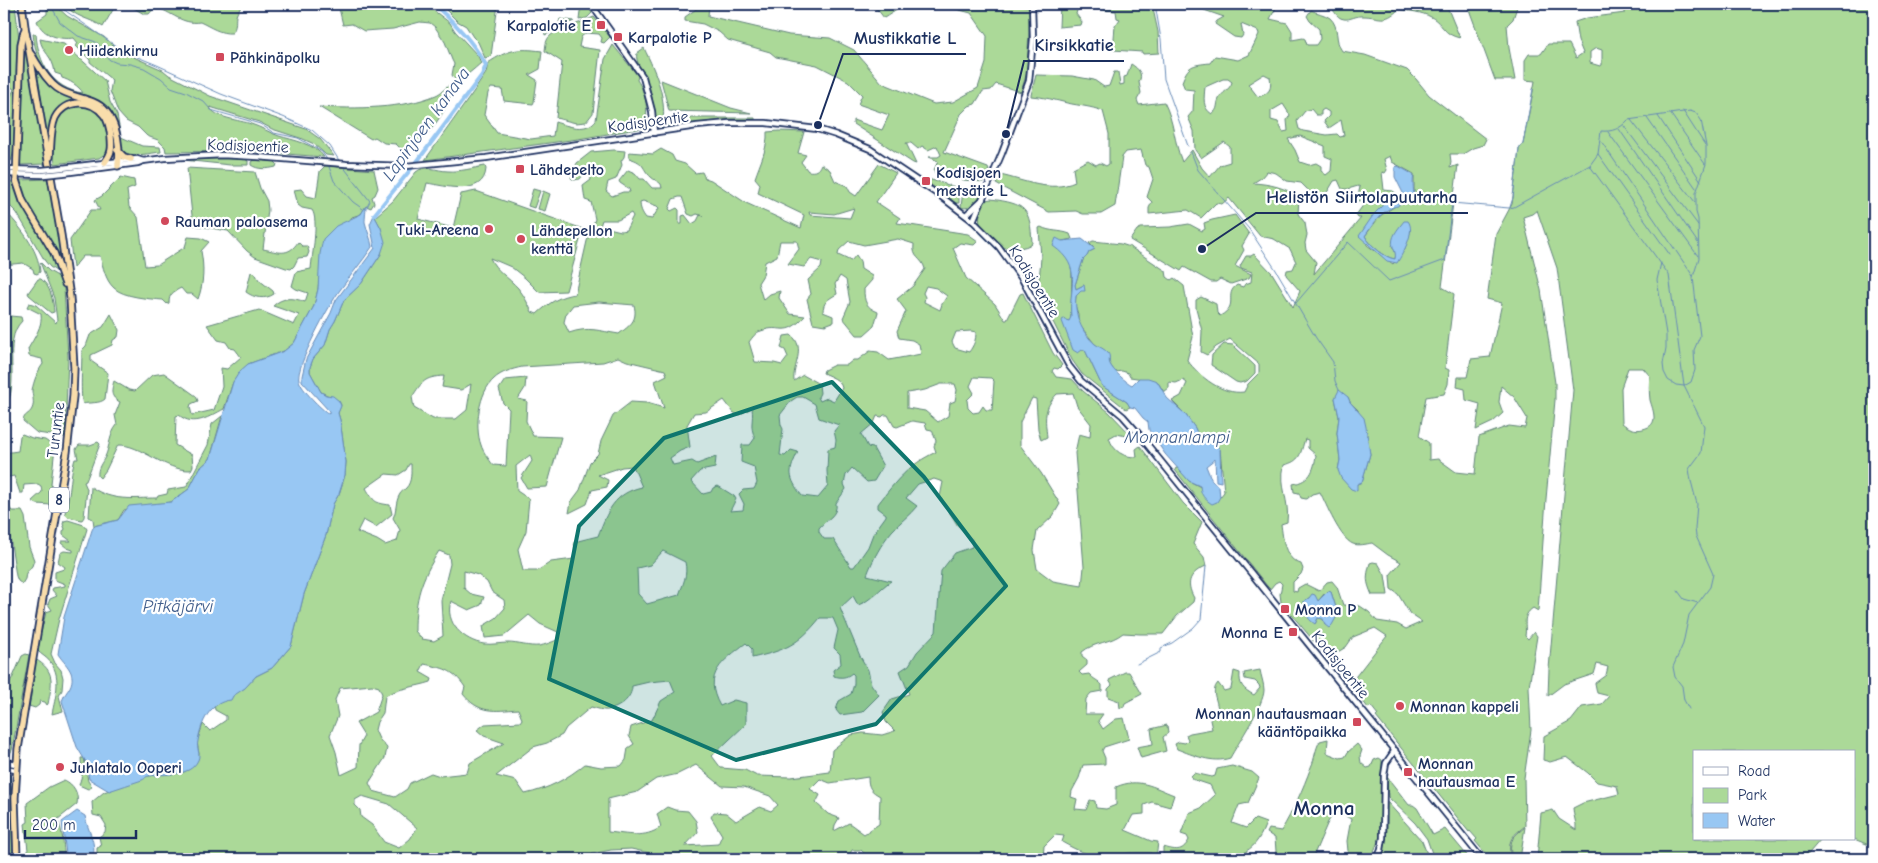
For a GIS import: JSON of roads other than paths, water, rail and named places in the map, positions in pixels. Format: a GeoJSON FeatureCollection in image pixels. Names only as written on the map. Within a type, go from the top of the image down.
{"type":"FeatureCollection","features":[{"type":"Feature","properties":{"kind":"highway","name":"Turuntie"},"geometry":{"type":"LineString","coordinates":[[17,859],[15,834],[16,767],[21,724],[58,509],[70,424],[74,362],[70,298],[22,4]]}},
{"type":"Feature","properties":{"kind":"highway"},"geometry":{"type":"LineString","coordinates":[[25,27],[21,44],[16,172],[23,201],[54,253],[70,298]]}},
{"type":"Feature","properties":{"kind":"highway"},"geometry":{"type":"LineString","coordinates":[[29,51],[47,78],[58,88],[96,103],[107,112],[113,123],[117,163]]}},
{"type":"Feature","properties":{"kind":"highway"},"geometry":{"type":"LineString","coordinates":[[49,164],[55,119],[63,108],[82,102],[92,105],[102,112],[109,126],[115,150],[131,159]]}},
{"type":"Feature","properties":{"kind":"highway"},"geometry":{"type":"LineString","coordinates":[[105,162],[115,150]]}},
{"type":"Feature","properties":{"kind":"street"},"geometry":{"type":"LineString","coordinates":[[591,4],[643,77],[650,102],[654,133]]}},
{"type":"Feature","properties":{"kind":"street"},"geometry":{"type":"LineString","coordinates":[[973,221],[984,198],[1029,81],[1033,39],[1032,4]]}},
{"type":"Feature","properties":{"kind":"street","name":"Kodisjoentie"},"geometry":{"type":"LineString","coordinates":[[4,174],[62,170],[117,163],[131,159],[143,161],[222,155],[346,164],[406,166],[478,159],[697,126],[756,123],[818,130],[836,134],[870,149],[966,214],[999,247],[1022,279],[1070,366],[1082,381],[1123,416],[1138,433],[1482,859]]}},
{"type":"Feature","properties":{"kind":"street","name":"Kodisjoentie"},"geometry":{"type":"LineString","coordinates":[[62,170],[105,162],[138,164],[143,161]]}},
{"type":"Feature","properties":{"kind":"street","name":"Kodisjoentie"},"geometry":{"type":"LineString","coordinates":[[4,169],[16,172]]}},
{"type":"Feature","properties":{"kind":"street"},"geometry":{"type":"LineString","coordinates":[[966,214],[984,198]]}},
{"type":"Feature","properties":{"kind":"street"},"geometry":{"type":"LineString","coordinates":[[1377,859],[1382,850],[1385,766],[1395,750]]}},
{"type":"Feature","properties":{"kind":"street"},"geometry":{"type":"LineString","coordinates":[[4,762],[16,767]]}},
{"type":"Feature","properties":{"kind":"street"},"geometry":{"type":"LineString","coordinates":[[4,768],[16,767]]}},
{"type":"Feature","properties":{"kind":"water"},"geometry":{"type":"Polygon","coordinates":[[[1398,166],[1414,175],[1414,201],[1408,203],[1395,177],[1395,167],[1398,166]]]}},
{"type":"Feature","properties":{"kind":"water"},"geometry":{"type":"Polygon","coordinates":[[[1387,201],[1400,203],[1398,206],[1383,213],[1365,236],[1378,250],[1395,259],[1392,243],[1394,236],[1404,221],[1408,221],[1410,236],[1397,263],[1387,261],[1359,236],[1374,214],[1387,201]]]}},
{"type":"Feature","properties":{"kind":"water","name":"Pitkäjärvi"},"geometry":{"type":"Polygon","coordinates":[[[366,206],[365,222],[372,247],[329,308],[314,335],[299,373],[299,380],[303,388],[329,414],[329,411],[302,381],[302,376],[306,359],[336,300],[375,248],[370,224],[374,215],[381,228],[385,242],[381,254],[361,284],[344,300],[330,329],[325,345],[313,359],[310,367],[310,372],[321,392],[333,396],[339,401],[341,406],[338,413],[346,462],[345,475],[339,494],[333,504],[326,535],[304,594],[291,646],[272,668],[256,676],[245,688],[233,696],[231,700],[212,709],[204,720],[199,734],[199,758],[189,770],[176,774],[147,776],[142,780],[109,791],[89,779],[86,762],[77,747],[62,701],[70,687],[72,677],[69,669],[58,654],[64,617],[92,530],[94,526],[118,520],[129,506],[171,502],[189,489],[200,468],[210,459],[233,382],[240,371],[248,364],[284,351],[294,343],[314,306],[318,289],[323,239],[336,226],[361,214],[366,206]]]}},
{"type":"Feature","properties":{"kind":"water","name":"Monnanlampi"},"geometry":{"type":"Polygon","coordinates":[[[1056,238],[1062,241],[1082,239],[1095,249],[1089,252],[1083,260],[1075,285],[1076,289],[1084,285],[1085,291],[1081,291],[1076,296],[1076,309],[1077,316],[1086,334],[1095,344],[1108,353],[1109,363],[1129,384],[1132,385],[1139,378],[1157,381],[1167,398],[1185,414],[1195,428],[1199,438],[1207,436],[1220,449],[1221,482],[1216,481],[1215,459],[1206,466],[1212,481],[1219,487],[1220,497],[1217,502],[1212,504],[1207,500],[1202,494],[1200,486],[1189,481],[1165,454],[1149,430],[1148,422],[1135,408],[1130,407],[1127,402],[1102,386],[1085,350],[1078,353],[1073,350],[1062,321],[1063,319],[1069,321],[1071,317],[1072,270],[1063,254],[1053,246],[1056,238]]]}},
{"type":"Feature","properties":{"kind":"water"},"geometry":{"type":"Polygon","coordinates":[[[1339,390],[1348,397],[1364,418],[1366,427],[1370,454],[1362,482],[1357,484],[1357,491],[1351,489],[1341,478],[1338,470],[1340,460],[1337,433],[1339,417],[1335,398],[1339,390]]]}},
{"type":"Feature","properties":{"kind":"water"},"geometry":{"type":"Polygon","coordinates":[[[1328,591],[1331,592],[1338,614],[1329,628],[1325,625],[1323,619],[1318,618],[1315,624],[1312,622],[1305,612],[1304,605],[1304,601],[1312,594],[1315,595],[1318,601],[1328,591]]]}},
{"type":"Feature","properties":{"kind":"water"},"geometry":{"type":"Polygon","coordinates":[[[77,811],[85,816],[93,841],[93,857],[73,858],[66,854],[62,822],[77,811]]]}},
{"type":"Feature","properties":{"kind":"waterway"},"geometry":{"type":"LineString","coordinates":[[6,4],[14,5]]}},
{"type":"Feature","properties":{"kind":"waterway"},"geometry":{"type":"LineString","coordinates":[[48,4],[60,22],[78,36],[96,42],[100,46],[102,53],[110,60],[144,68],[161,78],[171,87],[203,101],[211,110],[260,124],[274,133],[298,138],[322,152],[334,181],[353,202],[363,209]]}},
{"type":"Feature","properties":{"kind":"waterway","name":"Lapinjoen kanava"},"geometry":{"type":"LineString","coordinates":[[374,215],[482,75],[486,65],[463,32],[433,4]]}},
{"type":"Feature","properties":{"kind":"waterway"},"geometry":{"type":"LineString","coordinates":[[1155,4],[1161,39],[1164,79],[1188,146]]}},
{"type":"Feature","properties":{"kind":"waterway"},"geometry":{"type":"LineString","coordinates":[[52,8],[60,7],[123,51],[221,94],[312,130],[330,146],[340,162]]}},
{"type":"Feature","properties":{"kind":"waterway"},"geometry":{"type":"LineString","coordinates":[[1510,207],[1513,198],[1519,149],[1523,144],[1533,89]]}},
{"type":"Feature","properties":{"kind":"waterway"},"geometry":{"type":"LineString","coordinates":[[1683,111],[1705,145]]}},
{"type":"Feature","properties":{"kind":"waterway"},"geometry":{"type":"LineString","coordinates":[[1296,303],[1348,242],[1389,281],[1445,260],[1452,203],[1514,207],[1590,165],[1598,154],[1601,131],[1616,129],[1628,120],[1690,111],[1696,113],[1701,120],[1706,146],[1706,164],[1696,193],[1699,258],[1693,277],[1700,336],[1694,350],[1695,370],[1691,382],[1684,386],[1676,385],[1668,380],[1664,372],[1666,334],[1657,280],[1661,263]]}},
{"type":"Feature","properties":{"kind":"waterway"},"geometry":{"type":"LineString","coordinates":[[1670,113],[1705,164]]}},
{"type":"Feature","properties":{"kind":"waterway"},"geometry":{"type":"LineString","coordinates":[[1658,116],[1701,181]]}},
{"type":"Feature","properties":{"kind":"waterway"},"geometry":{"type":"LineString","coordinates":[[1647,118],[1696,188]]}},
{"type":"Feature","properties":{"kind":"waterway"},"geometry":{"type":"LineString","coordinates":[[1631,120],[1695,202]]}},
{"type":"Feature","properties":{"kind":"waterway"},"geometry":{"type":"LineString","coordinates":[[1624,126],[1698,225]]}},
{"type":"Feature","properties":{"kind":"waterway"},"geometry":{"type":"LineString","coordinates":[[1619,129],[1698,243]]}},
{"type":"Feature","properties":{"kind":"waterway"},"geometry":{"type":"LineString","coordinates":[[1608,132],[1698,256]]}},
{"type":"Feature","properties":{"kind":"waterway"},"geometry":{"type":"LineString","coordinates":[[1601,141],[1693,276]]}},
{"type":"Feature","properties":{"kind":"waterway"},"geometry":{"type":"LineString","coordinates":[[1191,152],[1198,170],[1249,229],[1276,270],[1316,338],[1333,362],[1335,381],[1339,390]]}},
{"type":"Feature","properties":{"kind":"waterway"},"geometry":{"type":"LineString","coordinates":[[1598,154],[1670,255]]}},
{"type":"Feature","properties":{"kind":"waterway"},"geometry":{"type":"LineString","coordinates":[[342,165],[370,201],[367,207]]}},
{"type":"Feature","properties":{"kind":"waterway"},"geometry":{"type":"LineString","coordinates":[[1590,166],[1669,275],[1684,386],[1704,426],[1701,453],[1689,469],[1697,504],[1696,536],[1713,574],[1710,587],[1689,615],[1683,644],[1673,667],[1675,677],[1682,686],[1684,700],[1689,709]]}},
{"type":"Feature","properties":{"kind":"waterway"},"geometry":{"type":"LineString","coordinates":[[1137,664],[1161,652],[1161,648],[1172,643],[1193,628],[1201,619],[1206,566]]}},
{"type":"Feature","properties":{"kind":"waterway"},"geometry":{"type":"LineString","coordinates":[[1678,591],[1684,599],[1698,603]]}},
{"type":"Feature","properties":{"kind":"waterway"},"geometry":{"type":"LineString","coordinates":[[1275,859],[1276,857],[1305,858]]}},
{"type":"Feature","properties":{"kind":"place","name":"Karpalotie E"},"geometry":{"type":"Point","coordinates":[601,25]}},
{"type":"Feature","properties":{"kind":"place","name":"Karpalotie P"},"geometry":{"type":"Point","coordinates":[618,37]}},
{"type":"Feature","properties":{"kind":"place","name":"Hiidenkirnu"},"geometry":{"type":"Point","coordinates":[69,50]}},
{"type":"Feature","properties":{"kind":"place","name":"Pähkinäpolku"},"geometry":{"type":"Point","coordinates":[220,57]}},
{"type":"Feature","properties":{"kind":"place","name":"Mustikkatie L"},"geometry":{"type":"Point","coordinates":[818,125]}},
{"type":"Feature","properties":{"kind":"place","name":"Kirsikkatie"},"geometry":{"type":"Point","coordinates":[1006,134]}},
{"type":"Feature","properties":{"kind":"place","name":"Lähdepelto"},"geometry":{"type":"Point","coordinates":[520,169]}},
{"type":"Feature","properties":{"kind":"place","name":"Kodisjoen metsätie L"},"geometry":{"type":"Point","coordinates":[926,181]}},
{"type":"Feature","properties":{"kind":"place","name":"Rauman paloasema"},"geometry":{"type":"Point","coordinates":[165,221]}},
{"type":"Feature","properties":{"kind":"place","name":"Tuki-Areena"},"geometry":{"type":"Point","coordinates":[489,229]}},
{"type":"Feature","properties":{"kind":"place","name":"Lähdepellon kenttä"},"geometry":{"type":"Point","coordinates":[521,239]}},
{"type":"Feature","properties":{"kind":"place","name":"Helistön Siirtolapuutarha"},"geometry":{"type":"Point","coordinates":[1202,249]}},
{"type":"Feature","properties":{"kind":"place","name":"Monna P"},"geometry":{"type":"Point","coordinates":[1285,609]}},
{"type":"Feature","properties":{"kind":"place","name":"Monna E"},"geometry":{"type":"Point","coordinates":[1293,632]}},
{"type":"Feature","properties":{"kind":"place","name":"Monnan kappeli"},"geometry":{"type":"Point","coordinates":[1400,706]}},
{"type":"Feature","properties":{"kind":"place","name":"Monnan hautausmaan kääntöpaikka"},"geometry":{"type":"Point","coordinates":[1357,722]}},
{"type":"Feature","properties":{"kind":"place","name":"Juhlatalo Ooperi"},"geometry":{"type":"Point","coordinates":[60,767]}},
{"type":"Feature","properties":{"kind":"place","name":"Monnan hautausmaa E"},"geometry":{"type":"Point","coordinates":[1408,772]}},
{"type":"Feature","properties":{"kind":"district","name":"Monna"},"geometry":{"type":"Point","coordinates":[1324,808]}}]}
